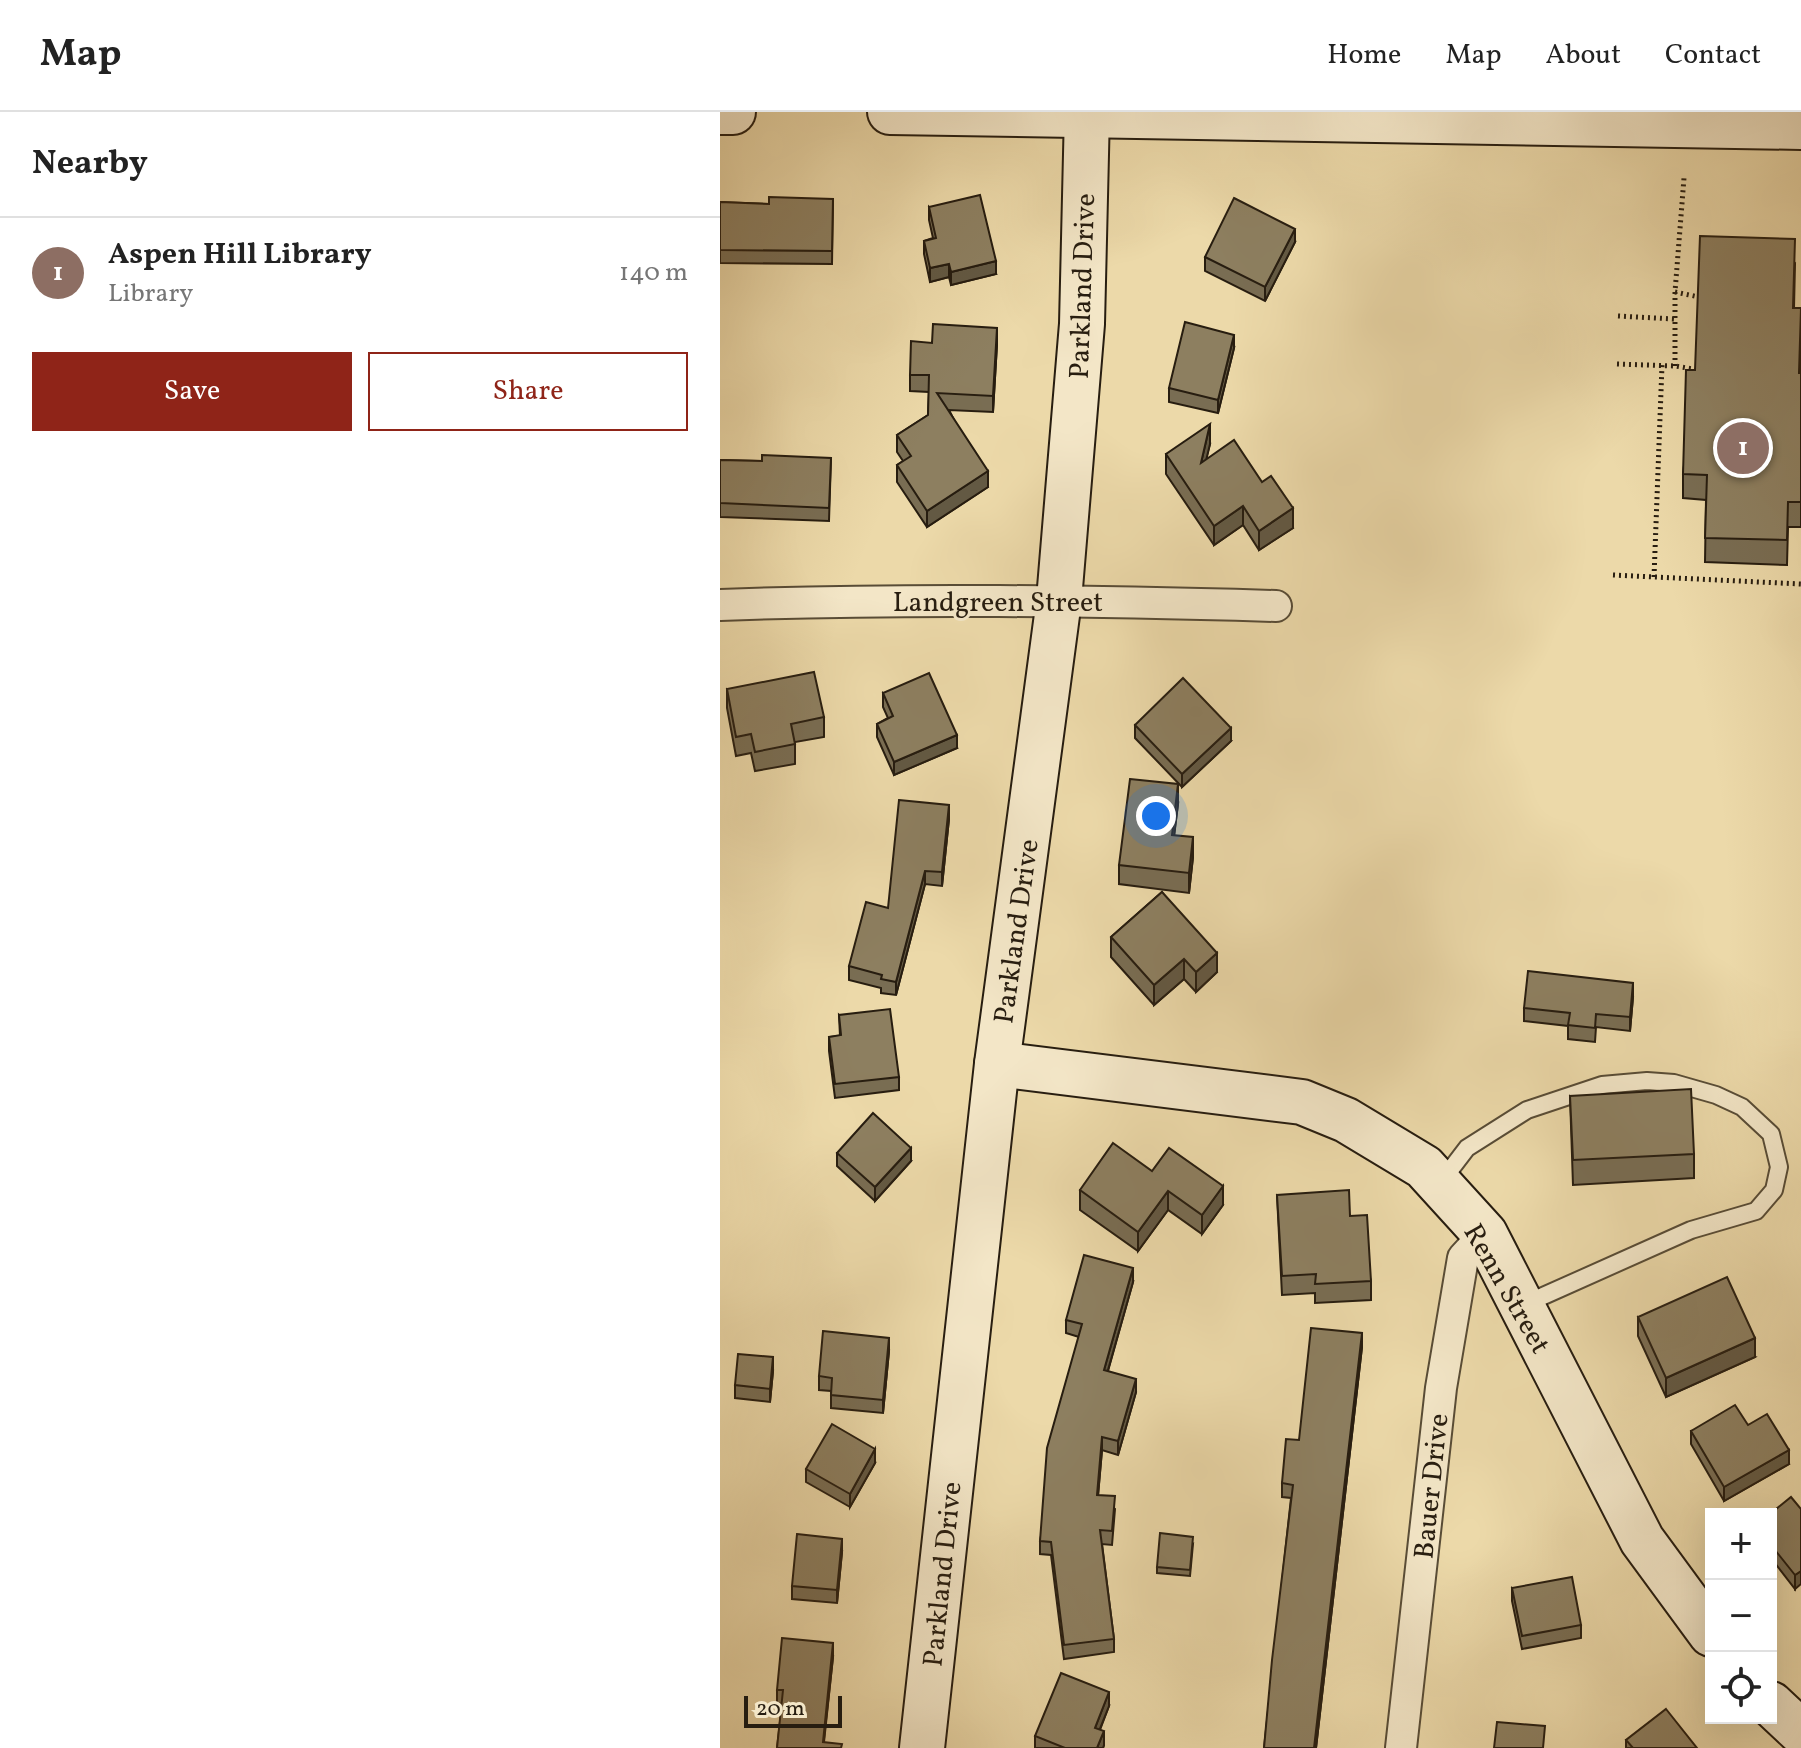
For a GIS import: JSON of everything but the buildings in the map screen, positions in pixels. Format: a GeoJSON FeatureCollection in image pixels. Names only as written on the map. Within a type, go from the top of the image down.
{"type":"FeatureCollection","features":[{"type":"Feature","properties":{"kind":"street"},"geometry":{"type":"LineString","coordinates":[[720,112],[733,112]]}},
{"type":"Feature","properties":{"kind":"street"},"geometry":{"type":"LineString","coordinates":[[890,112],[1801,127]]}},
{"type":"Feature","properties":{"kind":"street","name":"Parkland Drive"},"geometry":{"type":"LineString","coordinates":[[922,1748],[997,1064],[1059,600],[1082,324],[1087,113]]}},
{"type":"Feature","properties":{"kind":"street","name":"Landgreen Street"},"geometry":{"type":"LineString","coordinates":[[720,605],[811,601],[1059,600],[1276,606]]}},
{"type":"Feature","properties":{"kind":"street","name":"Renn Street"},"geometry":{"type":"LineString","coordinates":[[997,1064],[1302,1102],[1346,1120],[1424,1167],[1485,1234],[1642,1540],[1705,1626]]}},
{"type":"Feature","properties":{"kind":"street","name":"Bauer Drive"},"geometry":{"type":"LineString","coordinates":[[1401,1748],[1441,1388],[1463,1258],[1485,1234]]}},
{"type":"Feature","properties":{"kind":"street"},"geometry":{"type":"LineString","coordinates":[[1777,1710],[1801,1732]]}},
{"type":"Feature","properties":{"kind":"lane"},"geometry":{"type":"LineString","coordinates":[[1439,1184],[1467,1148],[1527,1110],[1602,1085],[1647,1081],[1716,1095],[1742,1107],[1771,1134],[1779,1167],[1774,1190],[1756,1211],[1691,1230],[1521,1306]]}},
{"type":"Feature","properties":{"kind":"path"},"geometry":{"type":"LineString","coordinates":[[1675,366],[1675,292],[1684,178]]}},
{"type":"Feature","properties":{"kind":"path"},"geometry":{"type":"LineString","coordinates":[[1675,292],[1699,297]]}},
{"type":"Feature","properties":{"kind":"path"},"geometry":{"type":"LineString","coordinates":[[1618,316],[1674,319]]}},
{"type":"Feature","properties":{"kind":"path"},"geometry":{"type":"LineString","coordinates":[[1617,364],[1675,366],[1707,372]]}},
{"type":"Feature","properties":{"kind":"path"},"geometry":{"type":"LineString","coordinates":[[1654,577],[1662,365]]}},
{"type":"Feature","properties":{"kind":"path"},"geometry":{"type":"LineString","coordinates":[[1613,575],[1801,584]]}},
{"type":"Feature","properties":{"kind":"place","name":"Aspen Hill Library"},"geometry":{"type":"Point","coordinates":[1743,448]}}]}
